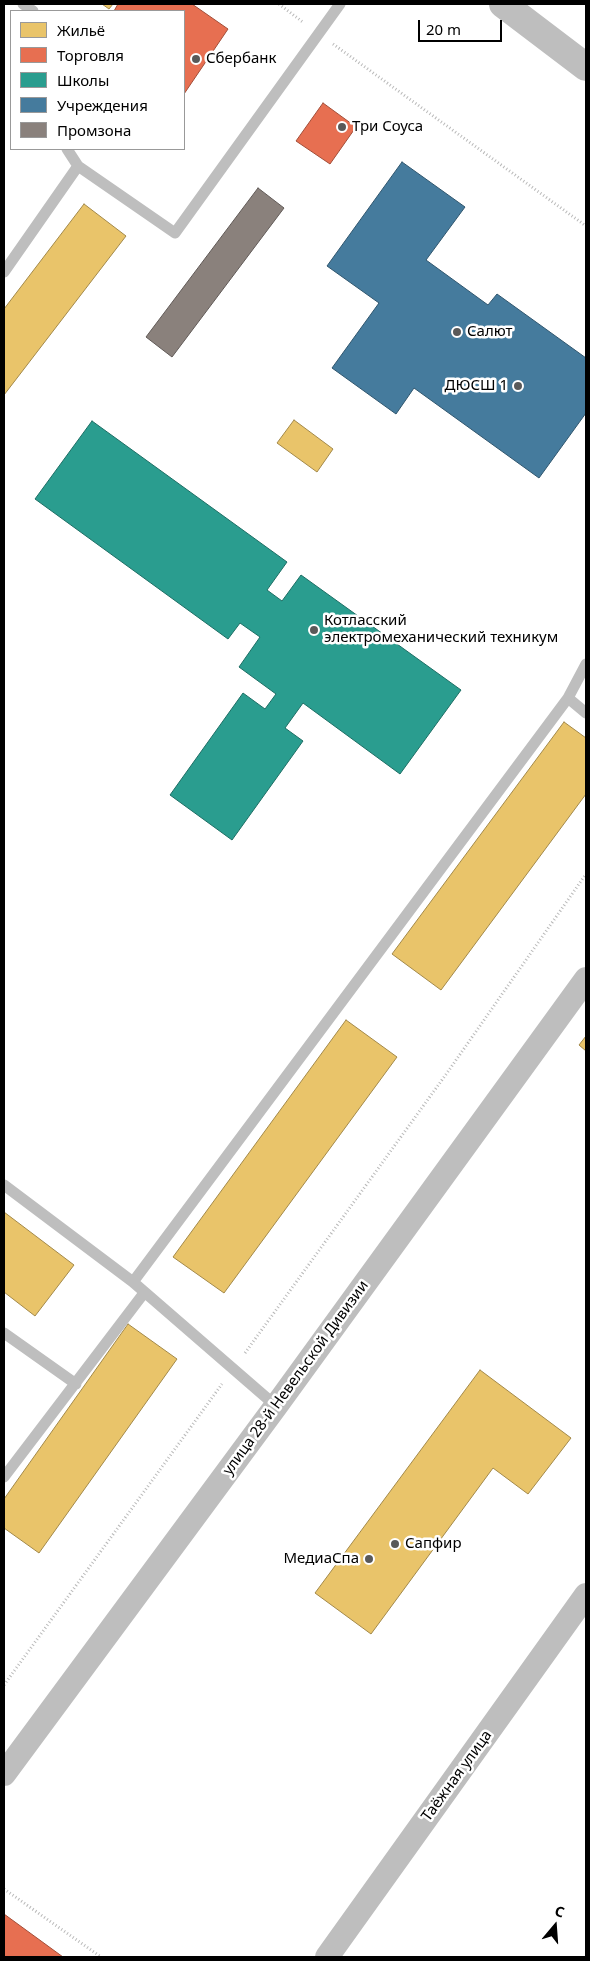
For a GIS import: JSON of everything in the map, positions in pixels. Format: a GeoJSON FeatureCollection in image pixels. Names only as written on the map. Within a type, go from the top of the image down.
{"type":"FeatureCollection","features":[{"type":"Feature","properties":{"kind":"street"},"geometry":{"type":"LineString","coordinates":[[503,4],[584,59]]}},
{"type":"Feature","properties":{"kind":"street","name":"улица 28-й Невельской Дивизии"},"geometry":{"type":"LineString","coordinates":[[4,1774],[276,1406],[586,979]]}},
{"type":"Feature","properties":{"kind":"street","name":"Таёжная улица"},"geometry":{"type":"LineString","coordinates":[[327,1957],[586,1595]]}},
{"type":"Feature","properties":{"kind":"lane"},"geometry":{"type":"LineString","coordinates":[[68,150],[78,166],[175,233],[340,4]]}},
{"type":"Feature","properties":{"kind":"lane"},"geometry":{"type":"LineString","coordinates":[[4,272],[78,166]]}},
{"type":"Feature","properties":{"kind":"lane"},"geometry":{"type":"LineString","coordinates":[[133,1282],[568,698],[586,664]]}},
{"type":"Feature","properties":{"kind":"lane"},"geometry":{"type":"LineString","coordinates":[[568,698],[586,713]]}},
{"type":"Feature","properties":{"kind":"lane"},"geometry":{"type":"LineString","coordinates":[[4,1185],[133,1282],[276,1406]]}},
{"type":"Feature","properties":{"kind":"lane"},"geometry":{"type":"LineString","coordinates":[[4,1477],[144,1293]]}},
{"type":"Feature","properties":{"kind":"lane"},"geometry":{"type":"LineString","coordinates":[[4,1332],[76,1384]]}},
{"type":"Feature","properties":{"kind":"path"},"geometry":{"type":"LineString","coordinates":[[279,4],[586,226]]}},
{"type":"Feature","properties":{"kind":"path"},"geometry":{"type":"LineString","coordinates":[[4,1685],[447,1073],[586,874]]}},
{"type":"Feature","properties":{"kind":"path"},"geometry":{"type":"LineString","coordinates":[[4,1889],[101,1957]]}},
{"type":"Feature","properties":{"kind":"building: Жильё"},"geometry":{"type":"Polygon","coordinates":[[[102,4],[113,4],[109,9],[102,4]]]}},
{"type":"Feature","properties":{"kind":"building: Жильё"},"geometry":{"type":"Polygon","coordinates":[[[84,204],[126,236],[4,395],[4,309],[84,204]]]}},
{"type":"Feature","properties":{"kind":"building: Жильё"},"geometry":{"type":"Polygon","coordinates":[[[294,420],[333,449],[317,472],[277,443],[294,420]]]}},
{"type":"Feature","properties":{"kind":"building: Жильё"},"geometry":{"type":"Polygon","coordinates":[[[564,722],[586,738],[586,794],[441,990],[392,954],[564,722]]]}},
{"type":"Feature","properties":{"kind":"building: Жильё"},"geometry":{"type":"Polygon","coordinates":[[[346,1020],[397,1057],[224,1293],[173,1257],[346,1020]]]}},
{"type":"Feature","properties":{"kind":"building: Жильё"},"geometry":{"type":"Polygon","coordinates":[[[586,1036],[586,1051],[579,1045],[586,1036]]]}},
{"type":"Feature","properties":{"kind":"building: Жильё"},"geometry":{"type":"Polygon","coordinates":[[[4,1212],[74,1265],[35,1316],[4,1292],[4,1212]]]}},
{"type":"Feature","properties":{"kind":"building: Жильё"},"geometry":{"type":"Polygon","coordinates":[[[128,1324],[177,1359],[39,1553],[4,1528],[4,1499],[128,1324]]]}},
{"type":"Feature","properties":{"kind":"building: Жильё","name":"Сапфир"},"geometry":{"type":"Polygon","coordinates":[[[480,1370],[571,1438],[528,1494],[493,1468],[371,1634],[315,1593],[480,1370]]]}},
{"type":"Feature","properties":{"kind":"building: Торговля"},"geometry":{"type":"Polygon","coordinates":[[[118,4],[192,4],[228,29],[185,93],[185,10],[115,10],[118,4]]]}},
{"type":"Feature","properties":{"kind":"building: Торговля"},"geometry":{"type":"Polygon","coordinates":[[[323,103],[356,127],[330,164],[296,141],[323,103]]]}},
{"type":"Feature","properties":{"kind":"building: Торговля"},"geometry":{"type":"Polygon","coordinates":[[[4,1914],[63,1957],[4,1957],[4,1914]]]}},
{"type":"Feature","properties":{"kind":"building: Школы","name":"Котласский электромеханический техникум"},"geometry":{"type":"Polygon","coordinates":[[[92,421],[287,562],[267,590],[282,601],[301,575],[461,690],[400,774],[303,703],[285,728],[303,741],[232,840],[170,795],[243,693],[265,709],[276,694],[239,667],[260,637],[240,623],[228,639],[35,499],[92,421]]]}},
{"type":"Feature","properties":{"kind":"building: Учреждения"},"geometry":{"type":"Polygon","coordinates":[[[402,162],[465,207],[426,260],[488,305],[497,294],[586,358],[586,413],[539,478],[414,388],[396,414],[332,368],[379,303],[327,266],[402,162]]]}},
{"type":"Feature","properties":{"kind":"building: Промзона"},"geometry":{"type":"Polygon","coordinates":[[[258,188],[284,208],[172,357],[146,337],[258,188]]]}},
{"type":"Feature","properties":{"kind":"place","name":"Сбербанк"},"geometry":{"type":"Point","coordinates":[196,59]}},
{"type":"Feature","properties":{"kind":"place","name":"Три Соуса"},"geometry":{"type":"Point","coordinates":[342,127]}},
{"type":"Feature","properties":{"kind":"place","name":"Салют"},"geometry":{"type":"Point","coordinates":[457,332]}},
{"type":"Feature","properties":{"kind":"place","name":"ДЮСШ 1"},"geometry":{"type":"Point","coordinates":[518,386]}},
{"type":"Feature","properties":{"kind":"place","name":"Котласский электромеханический техникум"},"geometry":{"type":"Point","coordinates":[314,630]}},
{"type":"Feature","properties":{"kind":"place","name":"Сапфир"},"geometry":{"type":"Point","coordinates":[395,1544]}},
{"type":"Feature","properties":{"kind":"place","name":"МедиаСпа"},"geometry":{"type":"Point","coordinates":[369,1559]}}]}
